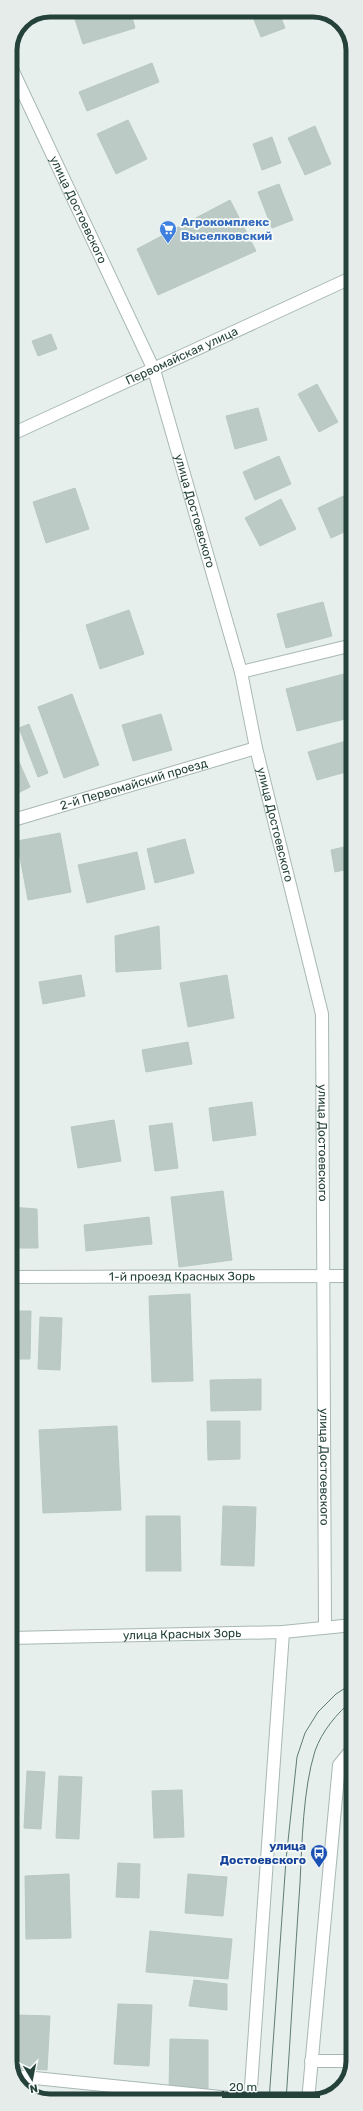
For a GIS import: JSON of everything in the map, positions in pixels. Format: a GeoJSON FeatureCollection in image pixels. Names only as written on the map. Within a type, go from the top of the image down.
{"type":"FeatureCollection","features":[{"type":"Feature","properties":{"kind":"street","name":"улица Достоевского"},"geometry":{"type":"LineString","coordinates":[[17,80],[154,370],[241,672],[256,748],[322,1014],[325,1627]]}},
{"type":"Feature","properties":{"kind":"street","name":"Первомайская улица"},"geometry":{"type":"LineString","coordinates":[[17,432],[346,280]]}},
{"type":"Feature","properties":{"kind":"street"},"geometry":{"type":"LineString","coordinates":[[241,672],[346,648]]}},
{"type":"Feature","properties":{"kind":"street","name":"2-й Первомайский проезд"},"geometry":{"type":"LineString","coordinates":[[17,818],[256,748]]}},
{"type":"Feature","properties":{"kind":"street","name":"1-й проезд Красных Зорь"},"geometry":{"type":"LineString","coordinates":[[17,1277],[346,1276]]}},
{"type":"Feature","properties":{"kind":"street","name":"улица Красных Зорь"},"geometry":{"type":"LineString","coordinates":[[17,1638],[283,1632],[346,1626]]}},
{"type":"Feature","properties":{"kind":"street"},"geometry":{"type":"LineString","coordinates":[[250,2094],[283,1632]]}},
{"type":"Feature","properties":{"kind":"street"},"geometry":{"type":"LineString","coordinates":[[309,2094],[340,1765],[346,1757]]}},
{"type":"Feature","properties":{"kind":"street"},"geometry":{"type":"LineString","coordinates":[[311,2061],[346,2062]]}},
{"type":"Feature","properties":{"kind":"street"},"geometry":{"type":"LineString","coordinates":[[21,2077],[184,2094]]}},
{"type":"Feature","properties":{"kind":"building"},"geometry":{"type":"Polygon","coordinates":[[[74,17],[132,17],[135,28],[83,44],[74,17]]]}},
{"type":"Feature","properties":{"kind":"building"},"geometry":{"type":"Polygon","coordinates":[[[253,17],[281,17],[285,28],[261,37],[253,17]]]}},
{"type":"Feature","properties":{"kind":"building"},"geometry":{"type":"Polygon","coordinates":[[[152,63],[159,82],[87,111],[79,92],[152,63]]]}},
{"type":"Feature","properties":{"kind":"building"},"geometry":{"type":"Polygon","coordinates":[[[128,120],[147,159],[116,174],[97,134],[128,120]]]}},
{"type":"Feature","properties":{"kind":"building"},"geometry":{"type":"Polygon","coordinates":[[[315,126],[331,164],[305,175],[288,138],[315,126]]]}},
{"type":"Feature","properties":{"kind":"building"},"geometry":{"type":"Polygon","coordinates":[[[272,137],[281,163],[262,170],[253,144],[272,137]]]}},
{"type":"Feature","properties":{"kind":"building"},"geometry":{"type":"Polygon","coordinates":[[[279,184],[293,220],[272,228],[258,192],[279,184]]]}},
{"type":"Feature","properties":{"kind":"building"},"geometry":{"type":"Polygon","coordinates":[[[230,200],[256,251],[158,295],[137,249],[230,200]]]}},
{"type":"Feature","properties":{"kind":"building"},"geometry":{"type":"Polygon","coordinates":[[[51,334],[57,349],[38,356],[32,341],[51,334]]]}},
{"type":"Feature","properties":{"kind":"building"},"geometry":{"type":"Polygon","coordinates":[[[317,384],[338,422],[319,432],[298,394],[317,384]]]}},
{"type":"Feature","properties":{"kind":"building"},"geometry":{"type":"Polygon","coordinates":[[[258,408],[267,440],[235,449],[226,416],[258,408]]]}},
{"type":"Feature","properties":{"kind":"building"},"geometry":{"type":"Polygon","coordinates":[[[279,456],[291,484],[255,500],[243,472],[279,456]]]}},
{"type":"Feature","properties":{"kind":"building"},"geometry":{"type":"Polygon","coordinates":[[[75,488],[89,529],[46,543],[33,502],[75,488]]]}},
{"type":"Feature","properties":{"kind":"building"},"geometry":{"type":"Polygon","coordinates":[[[346,495],[346,531],[331,538],[318,508],[346,495]]]}},
{"type":"Feature","properties":{"kind":"building"},"geometry":{"type":"Polygon","coordinates":[[[281,499],[296,529],[260,546],[245,518],[281,499]]]}},
{"type":"Feature","properties":{"kind":"building"},"geometry":{"type":"Polygon","coordinates":[[[323,602],[332,636],[286,648],[277,614],[323,602]]]}},
{"type":"Feature","properties":{"kind":"building"},"geometry":{"type":"Polygon","coordinates":[[[129,610],[144,654],[100,669],[86,625],[129,610]]]}},
{"type":"Feature","properties":{"kind":"building"},"geometry":{"type":"Polygon","coordinates":[[[344,674],[346,682],[346,719],[297,731],[286,689],[344,674]]]}},
{"type":"Feature","properties":{"kind":"building"},"geometry":{"type":"Polygon","coordinates":[[[72,694],[99,765],[64,778],[38,707],[72,694]]]}},
{"type":"Feature","properties":{"kind":"building"},"geometry":{"type":"Polygon","coordinates":[[[161,714],[172,750],[133,761],[122,725],[161,714]]]}},
{"type":"Feature","properties":{"kind":"building"},"geometry":{"type":"Polygon","coordinates":[[[29,724],[48,773],[38,777],[19,728],[29,724]]]}},
{"type":"Feature","properties":{"kind":"building"},"geometry":{"type":"Polygon","coordinates":[[[346,741],[346,772],[317,780],[308,752],[346,741]]]}},
{"type":"Feature","properties":{"kind":"building"},"geometry":{"type":"Polygon","coordinates":[[[17,757],[30,787],[17,794],[17,757]]]}},
{"type":"Feature","properties":{"kind":"building"},"geometry":{"type":"Polygon","coordinates":[[[60,833],[71,892],[28,900],[17,841],[60,833]]]}},
{"type":"Feature","properties":{"kind":"building"},"geometry":{"type":"Polygon","coordinates":[[[185,839],[194,873],[155,883],[147,849],[185,839]]]}},
{"type":"Feature","properties":{"kind":"building"},"geometry":{"type":"Polygon","coordinates":[[[346,847],[346,870],[335,872],[331,850],[346,847]]]}},
{"type":"Feature","properties":{"kind":"building"},"geometry":{"type":"Polygon","coordinates":[[[137,852],[145,889],[87,903],[78,865],[137,852]]]}},
{"type":"Feature","properties":{"kind":"building"},"geometry":{"type":"Polygon","coordinates":[[[159,926],[161,969],[116,972],[115,936],[159,926]]]}},
{"type":"Feature","properties":{"kind":"building"},"geometry":{"type":"Polygon","coordinates":[[[81,975],[85,996],[43,1004],[39,982],[81,975]]]}},
{"type":"Feature","properties":{"kind":"building"},"geometry":{"type":"Polygon","coordinates":[[[227,975],[234,1018],[188,1027],[180,983],[227,975]]]}},
{"type":"Feature","properties":{"kind":"building"},"geometry":{"type":"Polygon","coordinates":[[[188,1042],[192,1064],[146,1072],[142,1050],[188,1042]]]}},
{"type":"Feature","properties":{"kind":"building"},"geometry":{"type":"Polygon","coordinates":[[[252,1102],[256,1135],[213,1141],[209,1108],[252,1102]]]}},
{"type":"Feature","properties":{"kind":"building"},"geometry":{"type":"Polygon","coordinates":[[[114,1120],[121,1161],[78,1168],[71,1127],[114,1120]]]}},
{"type":"Feature","properties":{"kind":"building"},"geometry":{"type":"Polygon","coordinates":[[[172,1123],[178,1168],[155,1171],[149,1126],[172,1123]]]}},
{"type":"Feature","properties":{"kind":"building"},"geometry":{"type":"Polygon","coordinates":[[[223,1191],[232,1260],[179,1267],[171,1197],[223,1191]]]}},
{"type":"Feature","properties":{"kind":"building"},"geometry":{"type":"Polygon","coordinates":[[[17,1208],[37,1209],[38,1248],[17,1248],[17,1208]]]}},
{"type":"Feature","properties":{"kind":"building"},"geometry":{"type":"Polygon","coordinates":[[[149,1217],[152,1244],[86,1251],[84,1225],[149,1217]]]}},
{"type":"Feature","properties":{"kind":"building"},"geometry":{"type":"Polygon","coordinates":[[[190,1294],[193,1381],[152,1382],[149,1296],[190,1294]]]}},
{"type":"Feature","properties":{"kind":"building"},"geometry":{"type":"Polygon","coordinates":[[[17,1311],[31,1311],[30,1359],[17,1359],[17,1311]]]}},
{"type":"Feature","properties":{"kind":"building"},"geometry":{"type":"Polygon","coordinates":[[[40,1317],[62,1318],[60,1370],[38,1369],[40,1317]]]}},
{"type":"Feature","properties":{"kind":"building"},"geometry":{"type":"Polygon","coordinates":[[[261,1379],[261,1410],[211,1411],[210,1380],[261,1379]]]}},
{"type":"Feature","properties":{"kind":"building"},"geometry":{"type":"Polygon","coordinates":[[[207,1421],[240,1421],[240,1459],[208,1460],[207,1421]]]}},
{"type":"Feature","properties":{"kind":"building"},"geometry":{"type":"Polygon","coordinates":[[[117,1426],[121,1510],[43,1513],[39,1430],[117,1426]]]}},
{"type":"Feature","properties":{"kind":"building"},"geometry":{"type":"Polygon","coordinates":[[[223,1506],[256,1507],[254,1566],[221,1565],[223,1506]]]}},
{"type":"Feature","properties":{"kind":"building"},"geometry":{"type":"Polygon","coordinates":[[[146,1516],[180,1516],[181,1571],[146,1571],[146,1516]]]}},
{"type":"Feature","properties":{"kind":"building"},"geometry":{"type":"Polygon","coordinates":[[[27,1771],[45,1772],[41,1829],[24,1828],[27,1771]]]}},
{"type":"Feature","properties":{"kind":"building"},"geometry":{"type":"Polygon","coordinates":[[[59,1776],[82,1777],[79,1839],[56,1838],[59,1776]]]}},
{"type":"Feature","properties":{"kind":"building"},"geometry":{"type":"Polygon","coordinates":[[[182,1790],[184,1837],[154,1838],[152,1791],[182,1790]]]}},
{"type":"Feature","properties":{"kind":"building"},"geometry":{"type":"Polygon","coordinates":[[[118,1863],[140,1864],[139,1898],[116,1897],[118,1863]]]}},
{"type":"Feature","properties":{"kind":"building"},"geometry":{"type":"Polygon","coordinates":[[[69,1874],[71,1938],[26,1939],[25,1876],[69,1874]]]}},
{"type":"Feature","properties":{"kind":"building"},"geometry":{"type":"Polygon","coordinates":[[[188,1874],[227,1877],[223,1916],[185,1913],[188,1874]]]}},
{"type":"Feature","properties":{"kind":"building"},"geometry":{"type":"Polygon","coordinates":[[[150,1931],[232,1939],[228,1979],[146,1972],[150,1931]]]}},
{"type":"Feature","properties":{"kind":"building"},"geometry":{"type":"Polygon","coordinates":[[[194,1980],[227,1984],[227,2010],[189,2006],[194,1980]]]}},
{"type":"Feature","properties":{"kind":"building"},"geometry":{"type":"Polygon","coordinates":[[[118,2004],[152,2005],[149,2066],[114,2064],[118,2004]]]}},
{"type":"Feature","properties":{"kind":"building"},"geometry":{"type":"Polygon","coordinates":[[[17,2015],[50,2016],[47,2070],[18,2068],[17,2015]]]}},
{"type":"Feature","properties":{"kind":"building"},"geometry":{"type":"Polygon","coordinates":[[[170,2039],[208,2040],[208,2092],[169,2091],[170,2039]]]}},
{"type":"Feature","properties":{"kind":"tram line"},"geometry":{"type":"LineString","coordinates":[[269,2094],[286,1860],[297,1757],[305,1733],[318,1712],[336,1694],[346,1688]]}},
{"type":"Feature","properties":{"kind":"tram line"},"geometry":{"type":"LineString","coordinates":[[286,2094],[302,1834],[308,1782],[315,1751],[322,1736],[346,1706]]}},
{"type":"Feature","properties":{"kind":"place","name":"Агрокомплекс Выселковский"},"geometry":{"type":"Point","coordinates":[168,244]}},
{"type":"Feature","properties":{"kind":"place","name":"улица Достоевского"},"geometry":{"type":"Point","coordinates":[319,1868]}}]}
